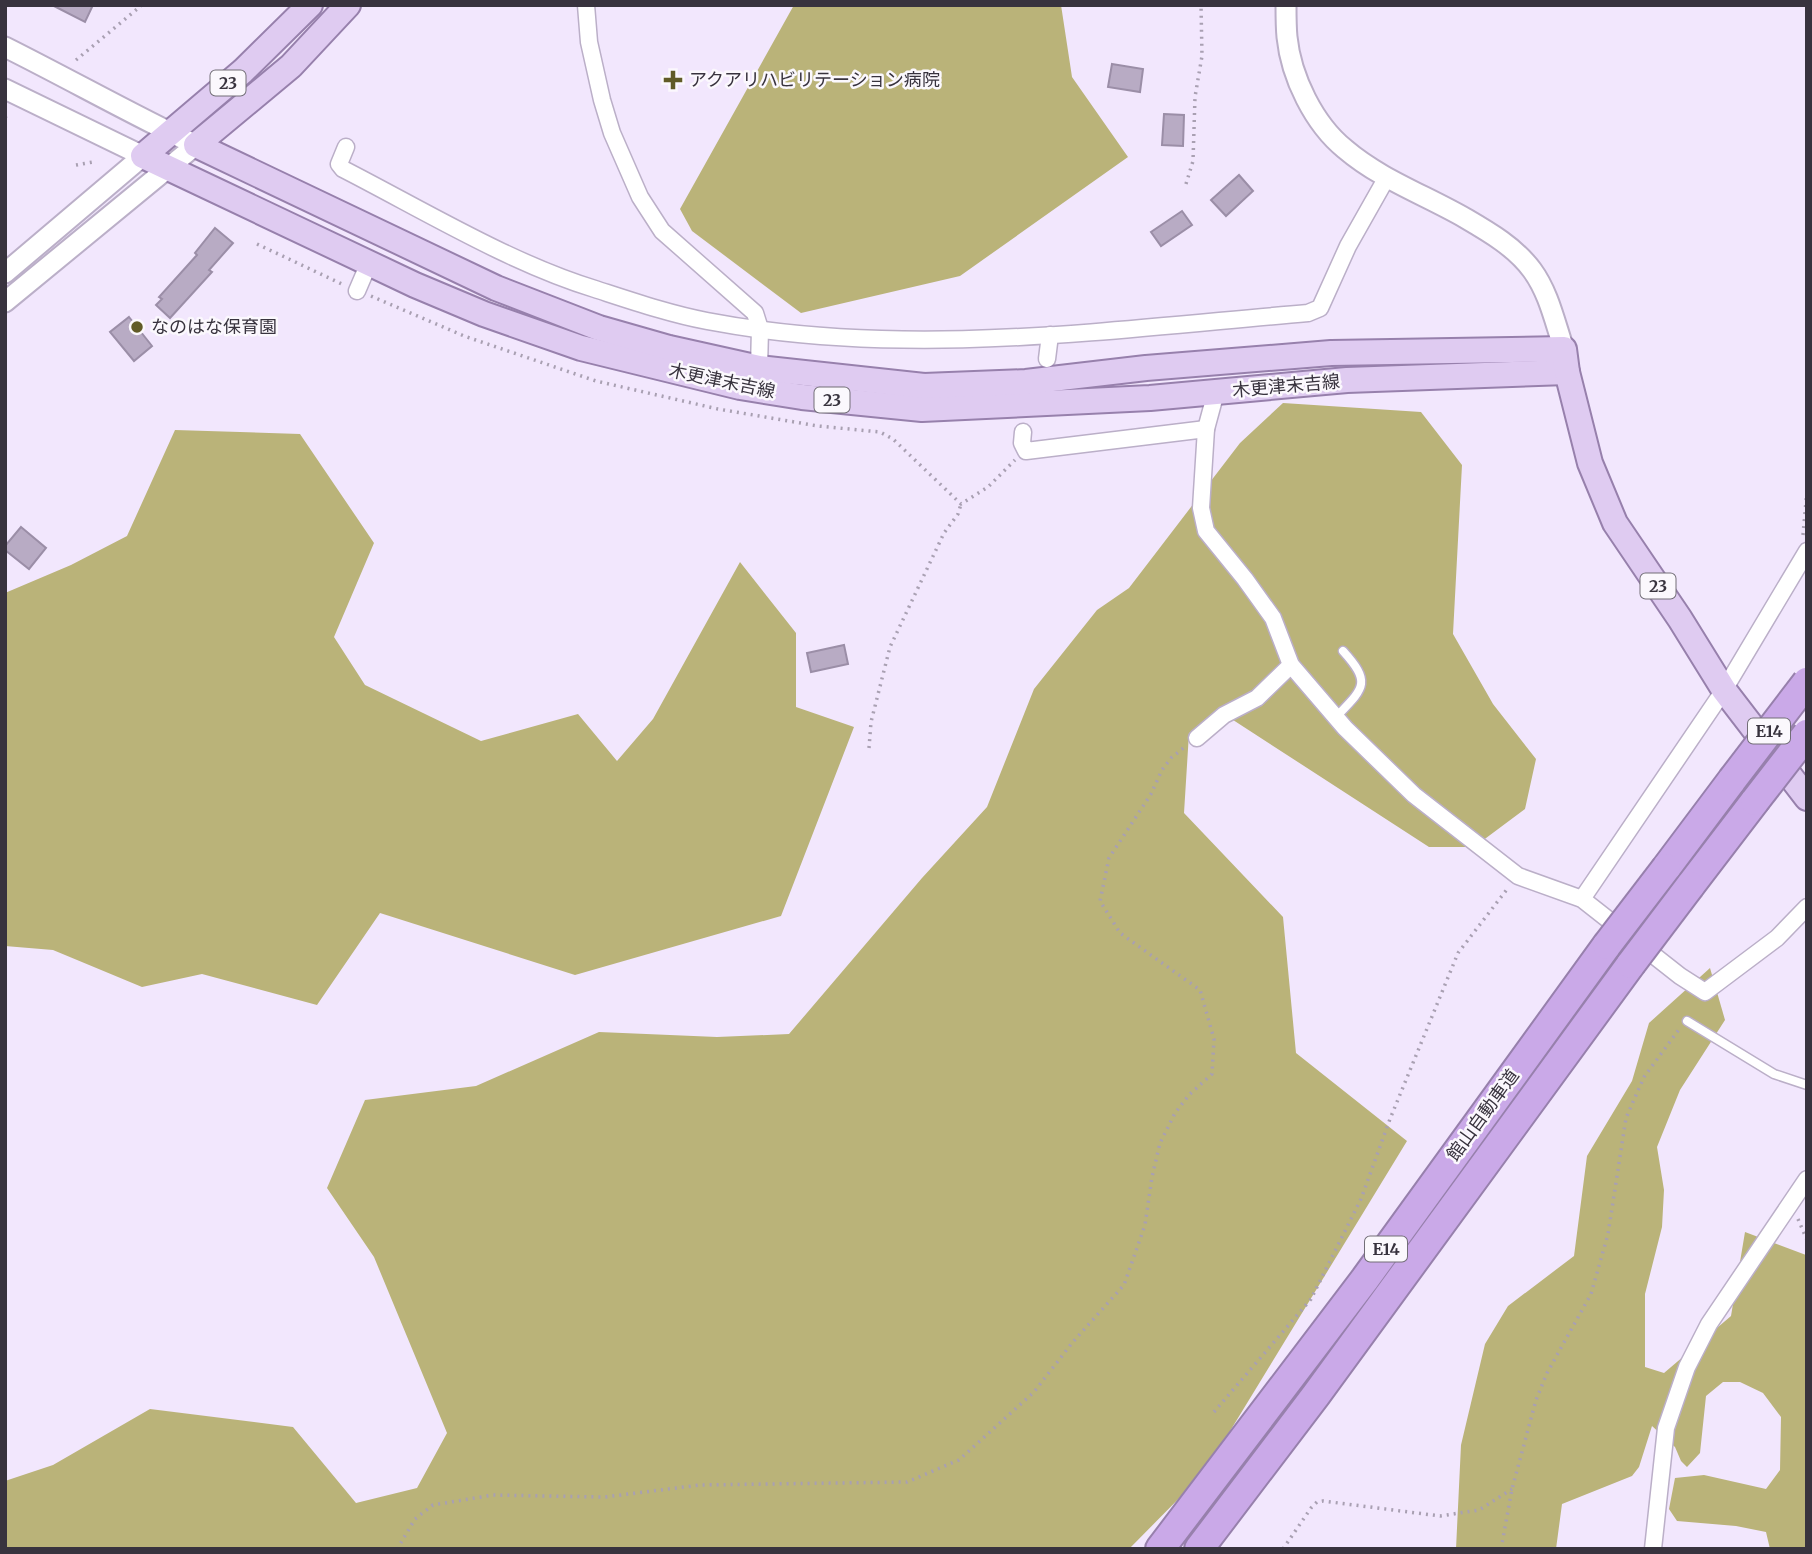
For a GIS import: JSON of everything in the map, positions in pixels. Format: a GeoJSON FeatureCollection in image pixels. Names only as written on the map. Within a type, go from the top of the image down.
{"type":"FeatureCollection","features":[{"type":"Feature","properties":{"kind":"highway","name":"館山自動車道"},"geometry":{"type":"LineString","coordinates":[[1160,1549],[1365,1279],[1607,945],[1807,682]]}},
{"type":"Feature","properties":{"kind":"highway","name":"館山自動車道"},"geometry":{"type":"LineString","coordinates":[[1199,1549],[1316,1395],[1631,964],[1807,734]]}},
{"type":"Feature","properties":{"kind":"main road","name":"23"},"geometry":{"type":"LineString","coordinates":[[143,156],[243,71],[310,5]]}},
{"type":"Feature","properties":{"kind":"main road","name":"23"},"geometry":{"type":"LineString","coordinates":[[195,145],[291,66],[348,5]]}},
{"type":"Feature","properties":{"kind":"main road","name":"木更津末吉線"},"geometry":{"type":"LineString","coordinates":[[195,145],[496,288],[599,328],[670,348],[759,368],[924,386],[1026,383],[1146,368],[1331,353],[1565,361]]}},
{"type":"Feature","properties":{"kind":"main road","name":"木更津末吉線"},"geometry":{"type":"LineString","coordinates":[[143,156],[484,314],[582,348],[740,387],[802,397],[922,409],[1124,400],[1565,361]]}},
{"type":"Feature","properties":{"kind":"main road","name":"23"},"geometry":{"type":"LineString","coordinates":[[1565,361],[1590,463],[1615,523],[1724,690],[1807,797]]}},
{"type":"Feature","properties":{"kind":"street"},"geometry":{"type":"LineString","coordinates":[[586,5],[589,42],[602,100],[612,134],[640,197],[663,232],[755,313],[760,329],[759,368]]}},
{"type":"Feature","properties":{"kind":"street"},"geometry":{"type":"LineString","coordinates":[[1286,5],[1287,38],[1295,70],[1308,100],[1326,130],[1345,149],[1387,177],[1437,202],[1511,247],[1532,270],[1548,298],[1565,361]]}},
{"type":"Feature","properties":{"kind":"street"},"geometry":{"type":"LineString","coordinates":[[5,47],[195,145],[5,302]]}},
{"type":"Feature","properties":{"kind":"street"},"geometry":{"type":"LineString","coordinates":[[5,89],[143,156],[5,272]]}},
{"type":"Feature","properties":{"kind":"street"},"geometry":{"type":"LineString","coordinates":[[346,147],[339,164],[343,169],[526,262],[594,289],[706,321],[815,336],[917,340],[1050,335],[1308,313],[1320,309],[1348,246],[1387,177]]}},
{"type":"Feature","properties":{"kind":"street"},"geometry":{"type":"LineString","coordinates":[[357,291],[369,263]]}},
{"type":"Feature","properties":{"kind":"street"},"geometry":{"type":"LineString","coordinates":[[1047,359],[1050,335]]}},
{"type":"Feature","properties":{"kind":"street"},"geometry":{"type":"LineString","coordinates":[[1216,392],[1206,429],[1201,508],[1206,531],[1273,618],[1292,665],[1336,717],[1414,795],[1518,876],[1582,899],[1680,976],[1705,992],[1777,938],[1807,907]]}},
{"type":"Feature","properties":{"kind":"street"},"geometry":{"type":"LineString","coordinates":[[1023,432],[1022,443],[1026,451],[1206,429]]}},
{"type":"Feature","properties":{"kind":"street"},"geometry":{"type":"LineString","coordinates":[[1582,899],[1724,690],[1804,554]]}},
{"type":"Feature","properties":{"kind":"street"},"geometry":{"type":"LineString","coordinates":[[1197,737],[1224,715],[1256,698],[1292,665]]}},
{"type":"Feature","properties":{"kind":"street"},"geometry":{"type":"LineString","coordinates":[[1653,1549],[1667,1428],[1687,1367],[1709,1324],[1807,1179]]}},
{"type":"Feature","properties":{"kind":"lane"},"geometry":{"type":"LineString","coordinates":[[1336,717],[1359,690],[1362,679],[1360,670],[1343,651]]}},
{"type":"Feature","properties":{"kind":"lane"},"geometry":{"type":"LineString","coordinates":[[1687,1021],[1774,1074],[1807,1084]]}},
{"type":"Feature","properties":{"kind":"path"},"geometry":{"type":"LineString","coordinates":[[76,60],[142,5]]}},
{"type":"Feature","properties":{"kind":"path"},"geometry":{"type":"LineString","coordinates":[[1186,184],[1193,161],[1195,97],[1202,57],[1201,5]]}},
{"type":"Feature","properties":{"kind":"path"},"geometry":{"type":"LineString","coordinates":[[76,164],[93,162]]}},
{"type":"Feature","properties":{"kind":"path"},"geometry":{"type":"LineString","coordinates":[[1804,554],[1807,490]]}},
{"type":"Feature","properties":{"kind":"path"},"geometry":{"type":"LineString","coordinates":[[869,748],[871,722],[890,648],[944,533],[958,514],[961,504]]}},
{"type":"Feature","properties":{"kind":"path"},"geometry":{"type":"LineString","coordinates":[[397,1549],[415,1519],[433,1505],[493,1495],[605,1497],[700,1485],[907,1482],[959,1460],[1034,1392],[1124,1285],[1145,1225],[1160,1143],[1175,1113],[1189,1095],[1212,1074],[1214,1039],[1200,990],[1120,933],[1100,901],[1109,858],[1150,794],[1162,770],[1171,758],[1197,737]]}},
{"type":"Feature","properties":{"kind":"path"},"geometry":{"type":"LineString","coordinates":[[1214,1412],[1311,1299],[1361,1199],[1390,1119],[1458,953],[1518,876]]}},
{"type":"Feature","properties":{"kind":"path"},"geometry":{"type":"LineString","coordinates":[[1501,1549],[1512,1489],[1536,1400],[1547,1373],[1591,1294],[1608,1234],[1626,1118],[1634,1096],[1658,1056],[1687,1021]]}},
{"type":"Feature","properties":{"kind":"path"},"geometry":{"type":"LineString","coordinates":[[1283,1549],[1317,1502],[1335,1501],[1440,1516],[1479,1510],[1512,1489]]}},
{"type":"Feature","properties":{"kind":"shaded area"},"geometry":{"type":"Polygon","coordinates":[[[794,5],[1061,5],[1072,77],[1128,157],[960,276],[801,313],[692,231],[680,209],[794,5]]]}},
{"type":"Feature","properties":{"kind":"shaded area"},"geometry":{"type":"Polygon","coordinates":[[[1283,403],[1421,412],[1462,465],[1453,634],[1493,704],[1536,759],[1525,809],[1474,847],[1429,847],[1230,718],[1189,733],[1184,813],[1283,917],[1296,1053],[1407,1141],[1205,1472],[1129,1549],[5,1549],[5,1481],[53,1465],[150,1409],[293,1427],[356,1503],[417,1488],[447,1433],[374,1257],[327,1188],[365,1100],[476,1086],[599,1032],[717,1037],[789,1034],[922,878],[987,807],[1034,689],[1097,610],[1129,588],[1240,443],[1283,403]]]}},
{"type":"Feature","properties":{"kind":"shaded area"},"geometry":{"type":"Polygon","coordinates":[[[175,430],[300,434],[374,543],[334,637],[365,685],[481,741],[578,714],[617,761],[653,719],[740,562],[796,633],[796,707],[854,727],[781,916],[575,975],[380,913],[317,1005],[202,974],[142,987],[53,950],[5,946],[5,593],[71,565],[127,536],[175,430]]]}},
{"type":"Feature","properties":{"kind":"shaded area"},"geometry":{"type":"Polygon","coordinates":[[[1710,968],[1725,1020],[1680,1090],[1657,1147],[1664,1190],[1662,1227],[1645,1294],[1645,1367],[1664,1373],[1731,1316],[1745,1232],[1806,1255],[1807,1549],[1770,1549],[1766,1532],[1736,1526],[1677,1521],[1669,1509],[1675,1478],[1704,1475],[1766,1489],[1780,1470],[1781,1417],[1763,1393],[1740,1382],[1723,1382],[1706,1396],[1700,1453],[1687,1467],[1675,1447],[1652,1426],[1639,1467],[1632,1476],[1562,1504],[1556,1549],[1456,1549],[1461,1445],[1485,1344],[1508,1306],[1574,1256],[1587,1156],[1632,1081],[1649,1023],[1710,968]]]}},
{"type":"Feature","properties":{"kind":"building"},"geometry":{"type":"Polygon","coordinates":[[[52,5],[93,5],[85,22],[52,5]]]}},
{"type":"Feature","properties":{"kind":"building"},"geometry":{"type":"Polygon","coordinates":[[[1112,64],[1143,69],[1140,92],[1108,87],[1112,64]]]}},
{"type":"Feature","properties":{"kind":"building"},"geometry":{"type":"Polygon","coordinates":[[[1164,114],[1184,115],[1183,146],[1162,145],[1164,114]]]}},
{"type":"Feature","properties":{"kind":"building"},"geometry":{"type":"Polygon","coordinates":[[[1239,175],[1253,191],[1226,216],[1211,200],[1239,175]]]}},
{"type":"Feature","properties":{"kind":"building"},"geometry":{"type":"Polygon","coordinates":[[[1182,211],[1192,225],[1161,246],[1151,232],[1182,211]]]}},
{"type":"Feature","properties":{"kind":"building"},"geometry":{"type":"Polygon","coordinates":[[[215,228],[233,243],[209,270],[212,272],[170,318],[156,305],[162,299],[159,297],[197,255],[195,253],[215,228]]]}},
{"type":"Feature","properties":{"kind":"building"},"geometry":{"type":"Polygon","coordinates":[[[129,317],[152,346],[134,361],[110,332],[129,317]]]}},
{"type":"Feature","properties":{"kind":"building"},"geometry":{"type":"Polygon","coordinates":[[[21,527],[46,548],[29,569],[5,550],[5,546],[21,527]]]}},
{"type":"Feature","properties":{"kind":"building"},"geometry":{"type":"Polygon","coordinates":[[[844,645],[848,664],[811,672],[807,653],[844,645]]]}},
{"type":"Feature","properties":{"kind":"place","name":"アクアリハビリテーション病院"},"geometry":{"type":"Point","coordinates":[673,80]}},
{"type":"Feature","properties":{"kind":"place","name":"なのはな保育園"},"geometry":{"type":"Point","coordinates":[137,327]}}]}
